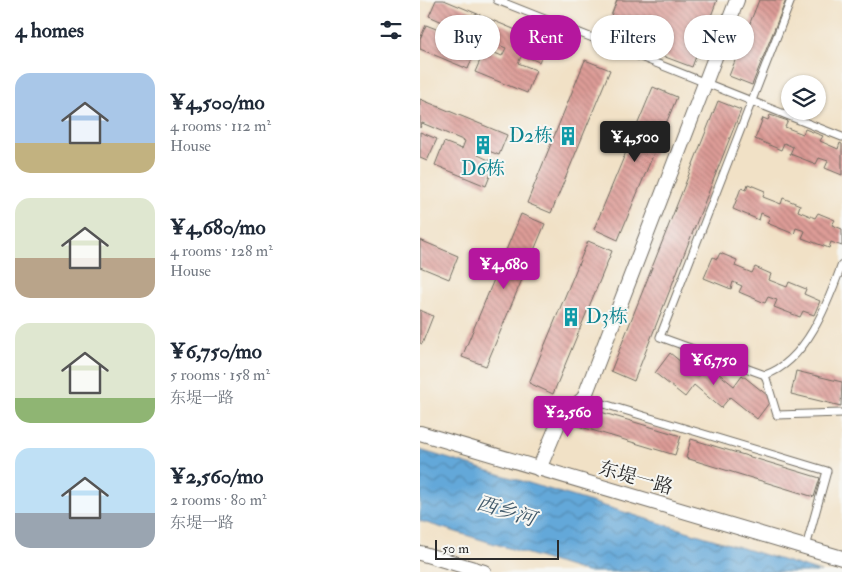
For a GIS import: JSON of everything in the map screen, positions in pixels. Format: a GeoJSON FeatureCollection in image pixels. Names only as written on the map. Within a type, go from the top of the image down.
{"type":"FeatureCollection","features":[{"type":"Feature","properties":{"kind":"street"},"geometry":{"type":"LineString","coordinates":[[539,469],[560,418],[584,398],[737,0]]}},
{"type":"Feature","properties":{"kind":"street","name":"东堤一路"},"geometry":{"type":"LineString","coordinates":[[420,433],[842,558]]}},
{"type":"Feature","properties":{"kind":"street"},"geometry":{"type":"LineString","coordinates":[[420,553],[484,572]]}},
{"type":"Feature","properties":{"kind":"lane"},"geometry":{"type":"LineString","coordinates":[[497,0],[842,137]]}},
{"type":"Feature","properties":{"kind":"lane"},"geometry":{"type":"LineString","coordinates":[[791,0],[660,338],[765,375],[776,371],[801,348],[825,308],[842,264]]}},
{"type":"Feature","properties":{"kind":"lane"},"geometry":{"type":"LineString","coordinates":[[765,375],[777,415],[842,413]]}},
{"type":"Feature","properties":{"kind":"lane"},"geometry":{"type":"LineString","coordinates":[[584,398],[827,471],[806,547]]}},
{"type":"Feature","properties":{"kind":"water","name":"西乡河"},"geometry":{"type":"Polygon","coordinates":[[[420,450],[821,572],[587,572],[420,521],[420,450]]]}},
{"type":"Feature","properties":{"kind":"building"},"geometry":{"type":"Polygon","coordinates":[[[436,0],[444,0],[480,15],[435,15],[435,19],[429,16],[436,0]]]}},
{"type":"Feature","properties":{"kind":"building"},"geometry":{"type":"Polygon","coordinates":[[[617,0],[717,0],[711,15],[684,15],[684,60],[695,60],[692,67],[673,60],[674,15],[611,15],[617,0]]]}},
{"type":"Feature","properties":{"kind":"building"},"geometry":{"type":"Polygon","coordinates":[[[759,0],[786,0],[752,85],[729,76],[735,60],[754,60],[753,15],[759,0]]]}},
{"type":"Feature","properties":{"kind":"building"},"geometry":{"type":"Polygon","coordinates":[[[500,23],[510,28],[510,60],[520,60],[518,63],[536,70],[527,93],[475,72],[480,60],[500,60],[500,55],[502,56],[506,48],[500,45],[500,23]]]}},
{"type":"Feature","properties":{"kind":"building"},"geometry":{"type":"Polygon","coordinates":[[[426,25],[435,28],[435,55],[420,49],[420,39],[426,25]]]}},
{"type":"Feature","properties":{"kind":"building"},"geometry":{"type":"Polygon","coordinates":[[[446,60],[472,60],[468,69],[446,60]]]}},
{"type":"Feature","properties":{"kind":"building","name":"D2栋"},"geometry":{"type":"Polygon","coordinates":[[[585,60],[610,70],[551,213],[527,203],[585,60]]]}},
{"type":"Feature","properties":{"kind":"building"},"geometry":{"type":"Polygon","coordinates":[[[653,87],[677,97],[618,240],[594,229],[653,87]]]}},
{"type":"Feature","properties":{"kind":"building","name":"D6栋"},"geometry":{"type":"Polygon","coordinates":[[[420,99],[507,135],[499,155],[481,148],[478,155],[495,163],[486,186],[435,165],[444,142],[462,149],[465,141],[422,123],[420,128],[420,99]]]}},
{"type":"Feature","properties":{"kind":"building"},"geometry":{"type":"Polygon","coordinates":[[[718,101],[741,110],[634,381],[611,371],[718,101]]]}},
{"type":"Feature","properties":{"kind":"building"},"geometry":{"type":"Polygon","coordinates":[[[770,115],[788,121],[785,127],[803,134],[805,129],[823,136],[820,141],[838,149],[840,143],[842,144],[842,175],[825,168],[828,161],[819,158],[816,164],[790,154],[793,147],[784,143],[781,150],[755,139],[763,118],[768,120],[770,115]]]}},
{"type":"Feature","properties":{"kind":"building","name":"D6栋"},"geometry":{"type":"Polygon","coordinates":[[[420,132],[437,139],[427,161],[420,158],[420,132]]]}},
{"type":"Feature","properties":{"kind":"building"},"geometry":{"type":"Polygon","coordinates":[[[748,184],[765,191],[763,197],[781,204],[783,198],[800,205],[798,211],[815,218],[818,213],[835,220],[832,225],[842,229],[842,246],[831,242],[829,248],[802,238],[805,231],[796,228],[794,234],[767,223],[770,217],[761,213],[759,220],[733,209],[741,188],[746,190],[748,184]]]}},
{"type":"Feature","properties":{"kind":"building"},"geometry":{"type":"Polygon","coordinates":[[[521,214],[545,224],[486,366],[462,357],[521,214]]]}},
{"type":"Feature","properties":{"kind":"building"},"geometry":{"type":"Polygon","coordinates":[[[420,240],[458,256],[449,279],[420,267],[420,240]]]}},
{"type":"Feature","properties":{"kind":"building","name":"D3栋"},"geometry":{"type":"Polygon","coordinates":[[[588,241],[612,251],[553,394],[529,383],[588,241]]]}},
{"type":"Feature","properties":{"kind":"building"},"geometry":{"type":"Polygon","coordinates":[[[720,253],[737,260],[735,266],[752,273],[755,267],[771,274],[769,280],[787,287],[789,282],[806,289],[804,294],[820,301],[814,315],[803,311],[800,317],[774,307],[777,300],[768,297],[765,303],[739,292],[742,286],[733,282],[731,289],[704,278],[713,257],[717,259],[720,253]]]}},
{"type":"Feature","properties":{"kind":"building"},"geometry":{"type":"Polygon","coordinates":[[[420,310],[433,316],[422,344],[420,343],[420,310]]]}},
{"type":"Feature","properties":{"kind":"building"},"geometry":{"type":"Polygon","coordinates":[[[670,353],[698,376],[707,364],[734,386],[742,375],[772,399],[757,419],[730,397],[721,408],[694,385],[685,397],[655,373],[670,353]]]}},
{"type":"Feature","properties":{"kind":"building"},"geometry":{"type":"Polygon","coordinates":[[[796,371],[842,382],[841,406],[791,394],[796,371]]]}},
{"type":"Feature","properties":{"kind":"building"},"geometry":{"type":"Polygon","coordinates":[[[584,407],[681,436],[675,455],[578,426],[584,407]]]}},
{"type":"Feature","properties":{"kind":"building"},"geometry":{"type":"Polygon","coordinates":[[[691,439],[820,478],[814,497],[686,458],[691,439]]]}},
{"type":"Feature","properties":{"kind":"place","name":"D2栋"},"geometry":{"type":"Point","coordinates":[568,136]}},
{"type":"Feature","properties":{"kind":"place","name":"D6栋"},"geometry":{"type":"Point","coordinates":[483,145]}},
{"type":"Feature","properties":{"kind":"place","name":"D3栋"},"geometry":{"type":"Point","coordinates":[571,317]}}]}
